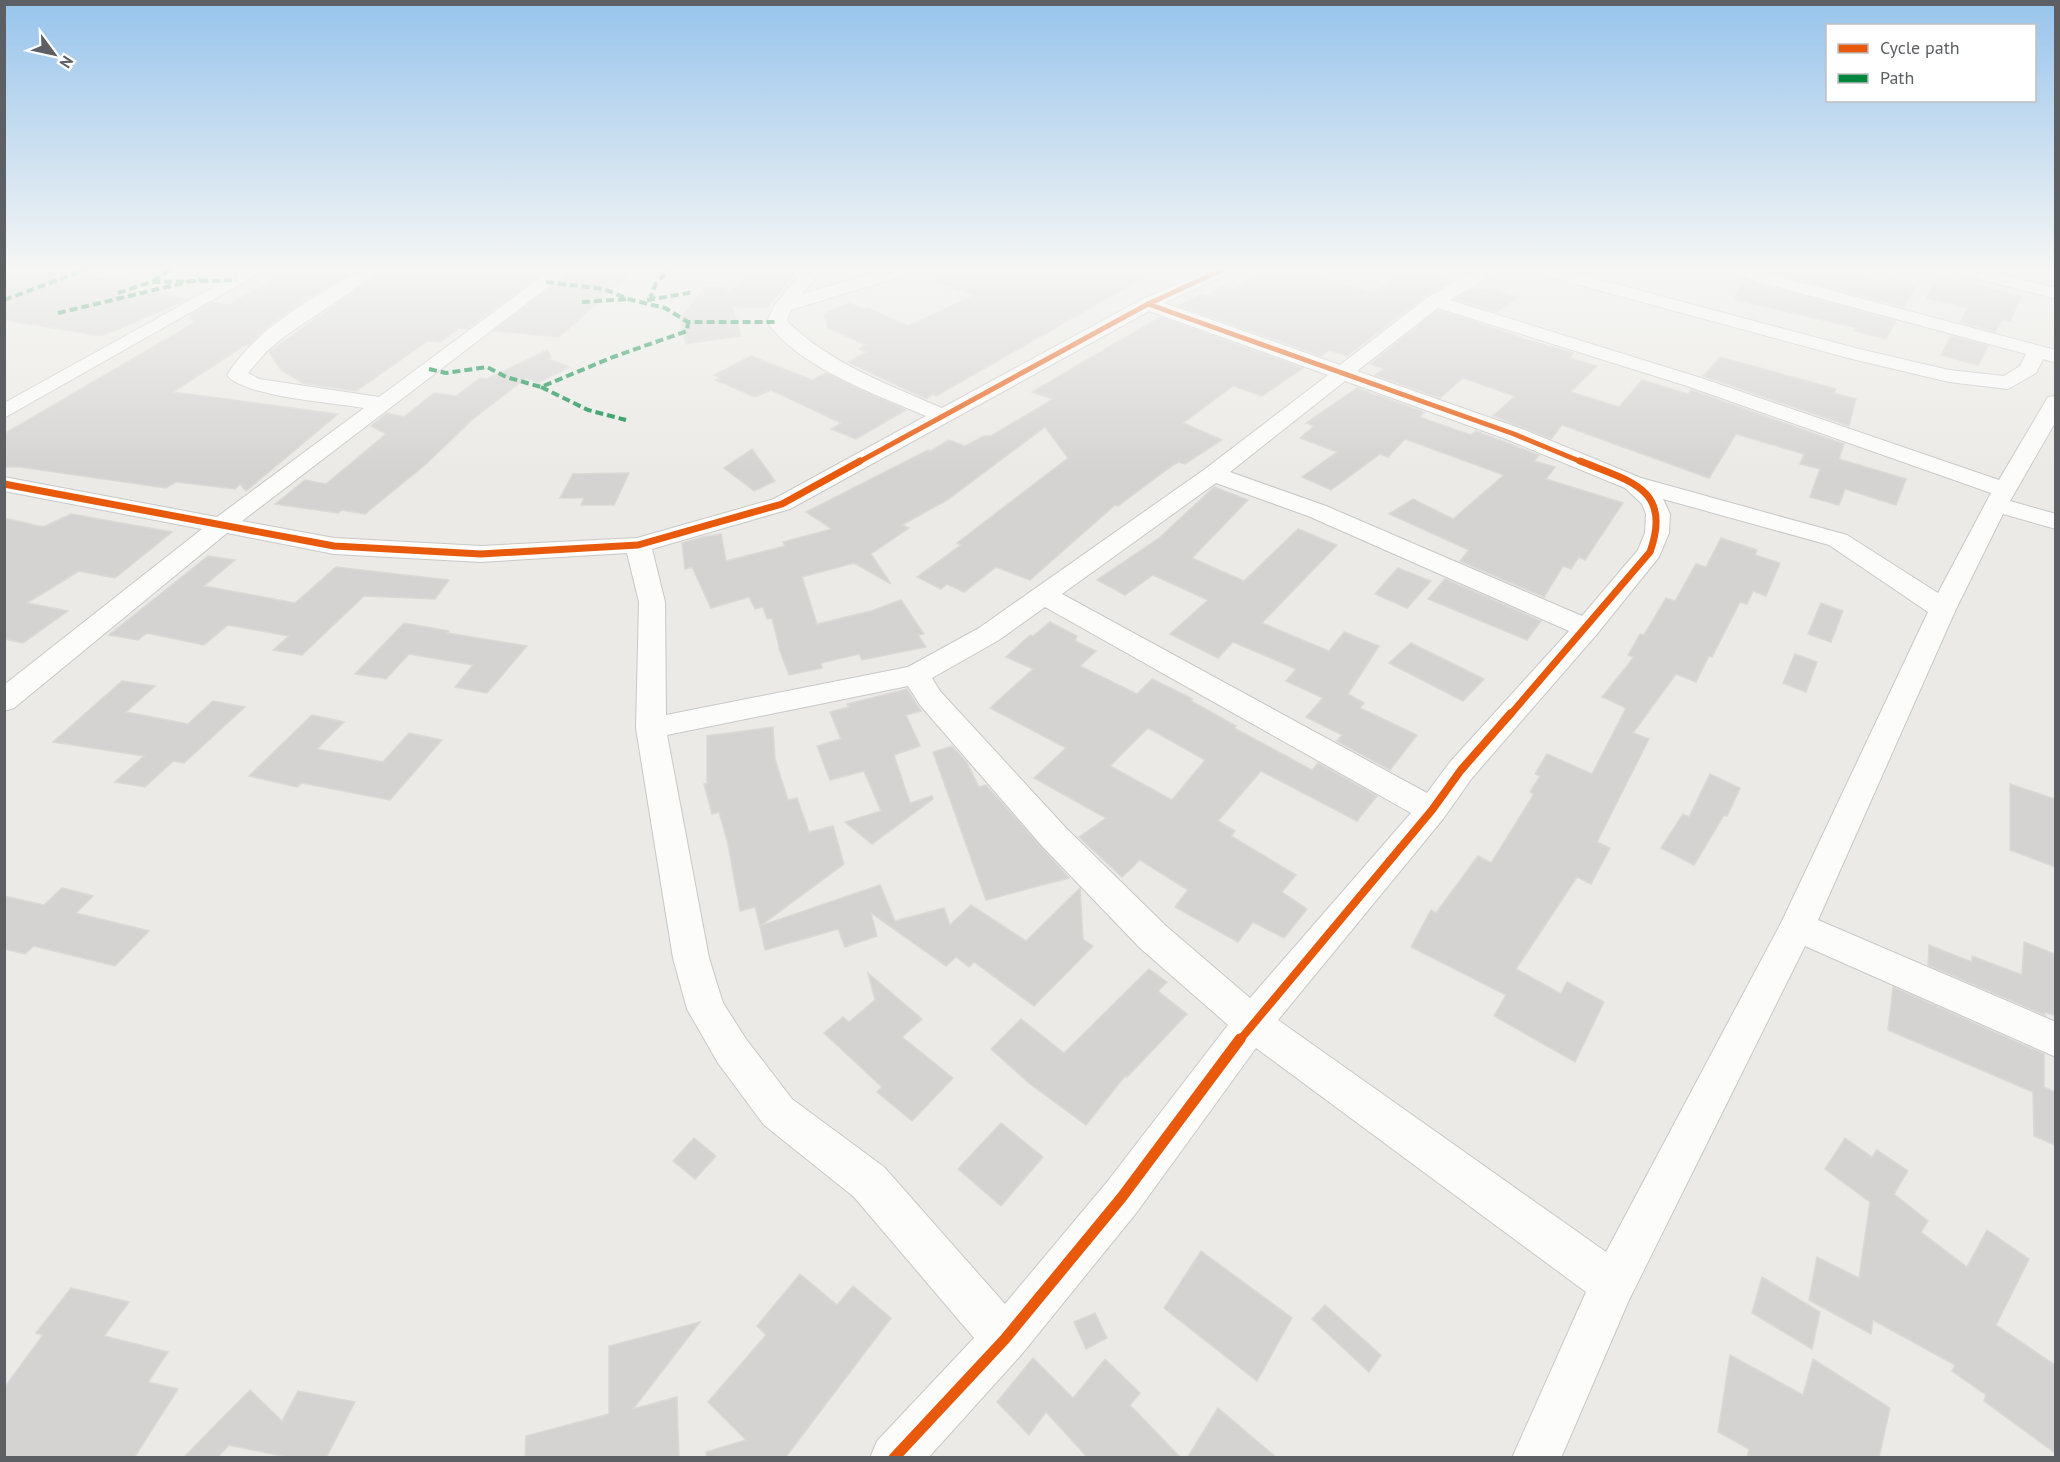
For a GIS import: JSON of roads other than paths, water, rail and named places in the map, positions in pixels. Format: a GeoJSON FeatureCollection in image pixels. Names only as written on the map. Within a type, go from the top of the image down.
{"type":"FeatureCollection","features":[{"type":"Feature","properties":{"kind":"street"},"geometry":{"type":"LineString","coordinates":[[4,412],[139,336]]}},
{"type":"Feature","properties":{"kind":"street"},"geometry":{"type":"LineString","coordinates":[[274,336],[261,345],[239,369],[237,375],[253,384],[383,404]]}},
{"type":"Feature","properties":{"kind":"street"},"geometry":{"type":"LineString","coordinates":[[4,701],[223,524],[473,336]]}},
{"type":"Feature","properties":{"kind":"street"},"geometry":{"type":"LineString","coordinates":[[791,336],[841,367],[943,416]]}},
{"type":"Feature","properties":{"kind":"street"},"geometry":{"type":"LineString","coordinates":[[4,484],[334,546],[481,554],[639,545],[782,504],[1089,336]]}},
{"type":"Feature","properties":{"kind":"street"},"geometry":{"type":"LineString","coordinates":[[1238,336],[1514,434],[1633,483],[1838,540],[1943,609]]}},
{"type":"Feature","properties":{"kind":"street"},"geometry":{"type":"LineString","coordinates":[[651,728],[916,675],[989,634],[1213,474],[1391,336]]}},
{"type":"Feature","properties":{"kind":"street"},"geometry":{"type":"LineString","coordinates":[[1548,336],[1694,382],[2001,497],[2055,522]]}},
{"type":"Feature","properties":{"kind":"street"},"geometry":{"type":"LineString","coordinates":[[1789,336],[1949,376],[2008,383],[2046,354]]}},
{"type":"Feature","properties":{"kind":"street"},"geometry":{"type":"LineString","coordinates":[[1993,336],[2046,354]]}},
{"type":"Feature","properties":{"kind":"street"},"geometry":{"type":"LineString","coordinates":[[1536,1458],[1613,1284],[1797,927],[1943,609],[2001,497],[2055,402]]}},
{"type":"Feature","properties":{"kind":"street"},"geometry":{"type":"LineString","coordinates":[[1213,474],[1317,511],[1587,628]]}},
{"type":"Feature","properties":{"kind":"street"},"geometry":{"type":"LineString","coordinates":[[894,1458],[1005,1339],[1122,1197],[1252,1023],[1432,810],[1461,770],[1587,628],[1650,552],[1657,534],[1658,514],[1653,501],[1633,483]]}},
{"type":"Feature","properties":{"kind":"street"},"geometry":{"type":"LineString","coordinates":[[639,545],[652,602],[651,728],[691,958],[706,1009],[732,1051],[778,1112],[869,1182],[1005,1339]]}},
{"type":"Feature","properties":{"kind":"street"},"geometry":{"type":"LineString","coordinates":[[1043,595],[1432,810]]}},
{"type":"Feature","properties":{"kind":"street"},"geometry":{"type":"LineString","coordinates":[[4,672],[36,676]]}},
{"type":"Feature","properties":{"kind":"street"},"geometry":{"type":"LineString","coordinates":[[916,675],[930,698],[1054,837],[1153,937],[1252,1023],[1613,1284]]}},
{"type":"Feature","properties":{"kind":"street"},"geometry":{"type":"LineString","coordinates":[[1797,927],[2055,1040]]}}]}
